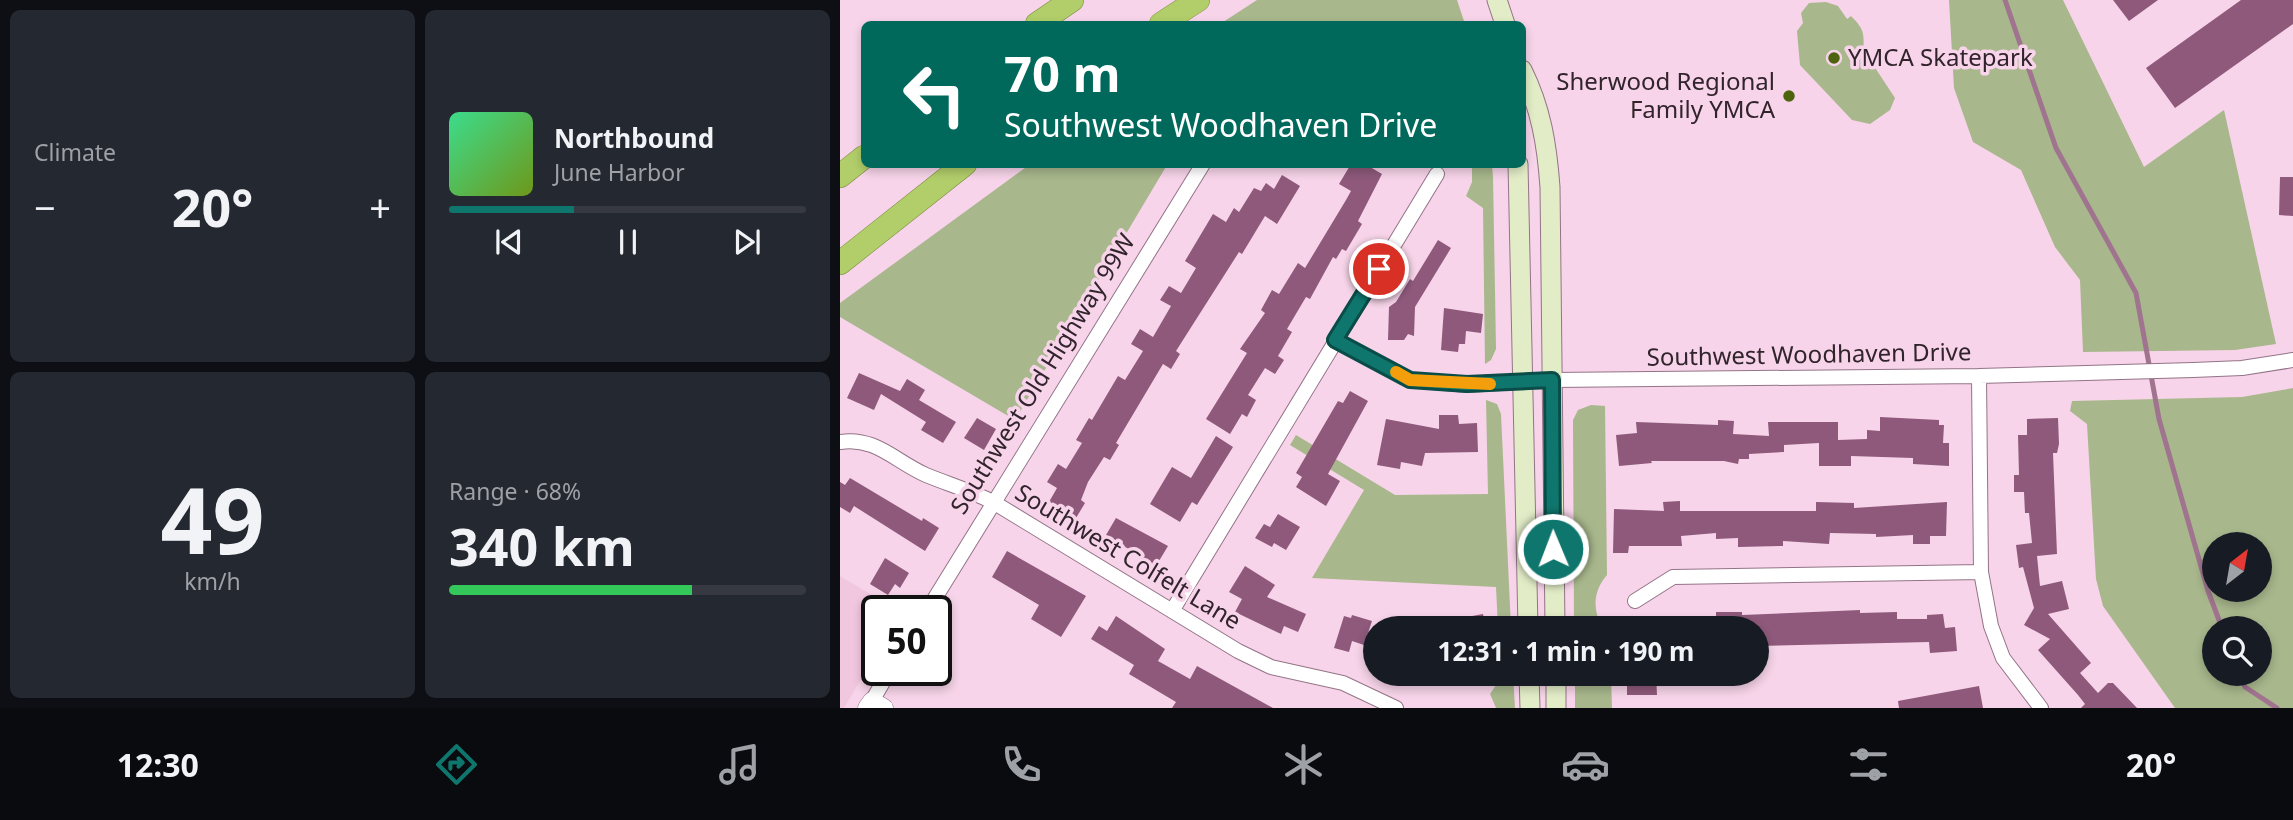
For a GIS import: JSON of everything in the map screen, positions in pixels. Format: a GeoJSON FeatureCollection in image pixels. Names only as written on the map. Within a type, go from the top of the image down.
{"type":"FeatureCollection","features":[{"type":"Feature","properties":{"kind":"highway"},"geometry":{"type":"LineString","coordinates":[[1041,21],[1072,0]]}},
{"type":"Feature","properties":{"kind":"highway"},"geometry":{"type":"LineString","coordinates":[[1166,21],[1198,0]]}},
{"type":"Feature","properties":{"kind":"highway"},"geometry":{"type":"LineString","coordinates":[[840,176],[861,159]]}},
{"type":"Feature","properties":{"kind":"highway"},"geometry":{"type":"LineString","coordinates":[[840,263],[960,168]]}},
{"type":"Feature","properties":{"kind":"main road"},"geometry":{"type":"LineString","coordinates":[[1497,0],[1504,21]]}},
{"type":"Feature","properties":{"kind":"main road"},"geometry":{"type":"LineString","coordinates":[[1526,78],[1537,99],[1547,152],[1555,616]]}},
{"type":"Feature","properties":{"kind":"main road"},"geometry":{"type":"LineString","coordinates":[[1518,168],[1528,616]]}},
{"type":"Feature","properties":{"kind":"main road"},"geometry":{"type":"LineString","coordinates":[[1529,686],[1530,708]]}},
{"type":"Feature","properties":{"kind":"main road"},"geometry":{"type":"LineString","coordinates":[[1556,686],[1556,708]]}},
{"type":"Feature","properties":{"kind":"street","name":"Southwest Old Highway 99W"},"geometry":{"type":"LineString","coordinates":[[937,595],[1201,168]]}},
{"type":"Feature","properties":{"kind":"street"},"geometry":{"type":"LineString","coordinates":[[1172,611],[1437,174]]}},
{"type":"Feature","properties":{"kind":"street","name":"Southwest Woodhaven Drive"},"geometry":{"type":"LineString","coordinates":[[1335,340],[1410,380],[1467,384],[1552,380],[1979,376],[2242,368],[2293,360]]}},
{"type":"Feature","properties":{"kind":"street"},"geometry":{"type":"LineString","coordinates":[[1979,376],[1981,572],[1991,626],[2003,658],[2038,707]]}},
{"type":"Feature","properties":{"kind":"street","name":"Southwest Colfelt Lane"},"geometry":{"type":"LineString","coordinates":[[840,442],[853,439],[879,447],[925,474],[954,483],[993,502],[1172,611],[1271,667],[1343,683],[1396,708]]}},
{"type":"Feature","properties":{"kind":"street"},"geometry":{"type":"LineString","coordinates":[[1635,601],[1673,577],[1981,572]]}},
{"type":"Feature","properties":{"kind":"street"},"geometry":{"type":"LineString","coordinates":[[874,706],[883,686]]}},
{"type":"Feature","properties":{"kind":"shaded area"},"geometry":{"type":"Polygon","coordinates":[[[840,576],[872,595],[861,595],[861,679],[844,708],[840,708],[840,576]]]}},
{"type":"Feature","properties":{"kind":"green space"},"geometry":{"type":"Polygon","coordinates":[[[1257,0],[1457,0],[1464,21],[1225,21],[1257,0]]]}},
{"type":"Feature","properties":{"kind":"green space"},"geometry":{"type":"Polygon","coordinates":[[[1949,0],[2063,0],[2144,167],[2224,110],[2276,344],[2235,350],[2083,352],[2080,280],[2055,247],[2021,170],[1973,142],[1954,88],[1949,0]]]}},
{"type":"Feature","properties":{"kind":"green space","name":"YMCA Skatepark"},"geometry":{"type":"Polygon","coordinates":[[[1826,2],[1838,6],[1847,19],[1851,16],[1859,25],[1863,33],[1864,51],[1895,98],[1890,110],[1870,124],[1852,120],[1800,65],[1797,31],[1803,23],[1801,13],[1809,3],[1826,2]]]}},
{"type":"Feature","properties":{"kind":"green space"},"geometry":{"type":"Polygon","coordinates":[[[1025,168],[1165,168],[1015,420],[840,317],[840,303],[1025,168]]]}},
{"type":"Feature","properties":{"kind":"green space"},"geometry":{"type":"Polygon","coordinates":[[[1472,168],[1492,168],[1496,349],[1491,360],[1485,364],[1483,208],[1466,196],[1472,182],[1472,168]]]}},
{"type":"Feature","properties":{"kind":"green space"},"geometry":{"type":"Polygon","coordinates":[[[2293,388],[2293,708],[2175,708],[2103,606],[2096,579],[2087,424],[2070,411],[2072,401],[2242,397],[2293,388]]]}},
{"type":"Feature","properties":{"kind":"green space"},"geometry":{"type":"Polygon","coordinates":[[[1486,400],[1497,404],[1501,414],[1510,616],[1497,616],[1496,587],[1312,578],[1364,490],[1290,445],[1296,435],[1395,495],[1488,494],[1486,400]]]}},
{"type":"Feature","properties":{"kind":"green space"},"geometry":{"type":"Polygon","coordinates":[[[1591,405],[1605,406],[1607,575],[1597,594],[1598,616],[1574,616],[1573,420],[1578,410],[1591,405]]]}},
{"type":"Feature","properties":{"kind":"green space"},"geometry":{"type":"Polygon","coordinates":[[[1495,686],[1514,686],[1515,708],[1496,708],[1490,694],[1495,686]]]}},
{"type":"Feature","properties":{"kind":"green space"},"geometry":{"type":"Polygon","coordinates":[[[1575,686],[1611,686],[1612,708],[1575,708],[1575,686]]]}},
{"type":"Feature","properties":{"kind":"building"},"geometry":{"type":"Polygon","coordinates":[[[2113,0],[2158,0],[2129,21],[2113,0]]]}},
{"type":"Feature","properties":{"kind":"building"},"geometry":{"type":"Polygon","coordinates":[[[2241,0],[2293,0],[2293,24],[2175,108],[2146,68],[2241,0]]]}},
{"type":"Feature","properties":{"kind":"building"},"geometry":{"type":"Polygon","coordinates":[[[1349,168],[1372,168],[1382,174],[1358,221],[1362,224],[1346,251],[1342,249],[1336,259],[1333,257],[1310,299],[1306,297],[1287,329],[1292,332],[1278,356],[1284,360],[1275,374],[1265,368],[1248,395],[1256,400],[1247,417],[1242,414],[1230,434],[1206,419],[1247,353],[1240,349],[1265,313],[1261,310],[1272,290],[1279,294],[1298,263],[1305,268],[1346,200],[1351,191],[1339,184],[1349,168]]]}},
{"type":"Feature","properties":{"kind":"building"},"geometry":{"type":"Polygon","coordinates":[[[1282,175],[1300,186],[1277,224],[1265,216],[1176,351],[1180,354],[1171,369],[1163,364],[1116,443],[1119,445],[1110,460],[1104,457],[1088,482],[1081,500],[1085,503],[1076,518],[1049,502],[1057,488],[1047,482],[1058,464],[1066,469],[1082,443],[1076,440],[1089,418],[1092,420],[1118,376],[1125,380],[1143,351],[1131,344],[1140,329],[1153,337],[1171,306],[1160,300],[1169,286],[1181,293],[1196,268],[1185,261],[1213,214],[1226,222],[1234,208],[1239,212],[1254,188],[1261,191],[1266,183],[1274,189],[1282,175]]]}},
{"type":"Feature","properties":{"kind":"building"},"geometry":{"type":"Polygon","coordinates":[[[2280,177],[2293,177],[2293,216],[2279,215],[2280,177]]]}},
{"type":"Feature","properties":{"kind":"building"},"geometry":{"type":"Polygon","coordinates":[[[1438,240],[1451,248],[1415,307],[1414,336],[1408,334],[1404,340],[1388,340],[1389,307],[1396,302],[1410,279],[1413,281],[1438,240]]]}},
{"type":"Feature","properties":{"kind":"building"},"geometry":{"type":"Polygon","coordinates":[[[1444,308],[1483,314],[1481,333],[1466,331],[1465,344],[1459,344],[1458,352],[1441,350],[1444,308]]]}},
{"type":"Feature","properties":{"kind":"building"},"geometry":{"type":"Polygon","coordinates":[[[859,373],[900,391],[907,379],[925,390],[919,400],[956,422],[943,443],[921,430],[926,422],[881,394],[874,410],[847,398],[859,373]]]}},
{"type":"Feature","properties":{"kind":"building"},"geometry":{"type":"Polygon","coordinates":[[[1350,391],[1368,401],[1328,474],[1340,481],[1326,506],[1296,487],[1302,477],[1296,473],[1338,401],[1343,403],[1350,391]]]}},
{"type":"Feature","properties":{"kind":"building"},"geometry":{"type":"Polygon","coordinates":[[[1439,415],[1458,415],[1459,424],[1477,423],[1478,452],[1425,453],[1422,466],[1401,462],[1400,469],[1377,465],[1386,419],[1439,429],[1439,415]]]}},
{"type":"Feature","properties":{"kind":"building"},"geometry":{"type":"Polygon","coordinates":[[[1880,417],[1939,420],[1939,425],[1944,425],[1943,443],[1949,443],[1949,466],[1913,464],[1913,458],[1851,456],[1851,466],[1819,466],[1819,443],[1784,445],[1784,452],[1749,454],[1749,459],[1739,459],[1738,464],[1724,461],[1651,461],[1652,463],[1619,466],[1616,435],[1637,433],[1636,422],[1718,425],[1718,420],[1734,421],[1733,434],[1769,436],[1768,422],[1838,422],[1838,440],[1867,439],[1867,430],[1880,431],[1880,417]]]}},
{"type":"Feature","properties":{"kind":"building"},"geometry":{"type":"Polygon","coordinates":[[[977,418],[996,429],[984,450],[964,438],[977,418]]]}},
{"type":"Feature","properties":{"kind":"building"},"geometry":{"type":"Polygon","coordinates":[[[2058,418],[2059,444],[2057,453],[2053,453],[2057,554],[2037,556],[2040,586],[2062,581],[2069,609],[2048,614],[2091,663],[2080,673],[2098,693],[2108,683],[2113,683],[2137,708],[2081,708],[2085,704],[2038,650],[2050,639],[2024,625],[2034,608],[2023,567],[2019,568],[2016,545],[2032,543],[2029,513],[2025,513],[2024,492],[2014,492],[2014,475],[2019,475],[2018,435],[2027,435],[2027,419],[2058,418]]]}},
{"type":"Feature","properties":{"kind":"building"},"geometry":{"type":"Polygon","coordinates":[[[1216,436],[1233,447],[1197,505],[1192,502],[1180,522],[1150,504],[1172,467],[1191,478],[1216,436]]]}},
{"type":"Feature","properties":{"kind":"building"},"geometry":{"type":"Polygon","coordinates":[[[850,478],[922,521],[923,518],[939,528],[925,551],[854,506],[850,513],[840,507],[840,482],[845,485],[850,478]]]}},
{"type":"Feature","properties":{"kind":"building"},"geometry":{"type":"Polygon","coordinates":[[[1680,501],[1680,511],[1816,511],[1816,502],[1854,503],[1854,508],[1947,502],[1946,536],[1930,536],[1930,544],[1913,544],[1913,535],[1876,537],[1876,534],[1830,533],[1829,544],[1783,541],[1783,546],[1738,547],[1738,538],[1716,539],[1716,533],[1681,536],[1682,546],[1629,546],[1628,553],[1613,553],[1614,509],[1664,511],[1663,502],[1680,501]]]}},
{"type":"Feature","properties":{"kind":"building"},"geometry":{"type":"Polygon","coordinates":[[[1278,514],[1300,527],[1286,550],[1274,543],[1272,547],[1255,538],[1264,524],[1270,527],[1278,514]]]}},
{"type":"Feature","properties":{"kind":"building"},"geometry":{"type":"Polygon","coordinates":[[[1116,518],[1168,546],[1156,566],[1106,535],[1116,518]]]}},
{"type":"Feature","properties":{"kind":"building"},"geometry":{"type":"Polygon","coordinates":[[[1007,551],[1086,596],[1061,637],[1031,619],[1039,605],[992,577],[1007,551]]]}},
{"type":"Feature","properties":{"kind":"building"},"geometry":{"type":"Polygon","coordinates":[[[885,558],[909,573],[900,588],[895,584],[888,595],[870,584],[885,558]]]}},
{"type":"Feature","properties":{"kind":"building"},"geometry":{"type":"Polygon","coordinates":[[[1245,566],[1275,585],[1267,597],[1306,614],[1298,632],[1284,626],[1281,634],[1235,612],[1242,599],[1229,592],[1245,566]]]}},
{"type":"Feature","properties":{"kind":"building"},"geometry":{"type":"Polygon","coordinates":[[[1860,610],[1860,613],[1897,612],[1897,619],[1927,619],[1927,615],[1943,614],[1945,628],[1955,627],[1957,651],[1930,653],[1929,642],[1769,646],[1769,616],[1716,616],[1716,612],[1742,612],[1742,615],[1860,610]]]}},
{"type":"Feature","properties":{"kind":"building"},"geometry":{"type":"Polygon","coordinates":[[[1352,615],[1363,618],[1363,645],[1352,641],[1349,652],[1334,648],[1344,616],[1351,618],[1352,615]]]}},
{"type":"Feature","properties":{"kind":"building"},"geometry":{"type":"Polygon","coordinates":[[[1116,616],[1165,649],[1158,661],[1190,679],[1197,666],[1273,708],[1172,708],[1176,702],[1129,674],[1134,665],[1091,639],[1099,626],[1107,631],[1116,616]]]}},
{"type":"Feature","properties":{"kind":"building"},"geometry":{"type":"Polygon","coordinates":[[[1627,686],[1657,686],[1657,695],[1627,695],[1627,686]]]}},
{"type":"Feature","properties":{"kind":"building"},"geometry":{"type":"Polygon","coordinates":[[[1979,686],[1983,708],[1899,708],[1898,701],[1979,686]]]}},
{"type":"Feature","properties":{"kind":"waterway"},"geometry":{"type":"LineString","coordinates":[[2005,0],[2056,148],[2136,293],[2159,419],[2217,616]]}},
{"type":"Feature","properties":{"kind":"waterway"},"geometry":{"type":"LineString","coordinates":[[2245,686],[2277,708]]}},
{"type":"Feature","properties":{"kind":"slow traffic"},"geometry":{"type":"LineString","coordinates":[[1396,372],[1410,380],[1490,384]]}},
{"type":"Feature","properties":{"kind":"place","name":"YMCA Skatepark"},"geometry":{"type":"Point","coordinates":[1834,58]}},
{"type":"Feature","properties":{"kind":"place","name":"Sherwood Regional Family YMCA"},"geometry":{"type":"Point","coordinates":[1789,96]}},
{"type":"Feature","properties":{"kind":"route"},"geometry":{"type":"LineString","coordinates":[[1379,269],[1335,340],[1410,380],[1467,384],[1552,380],[1553,549]]}}]}
